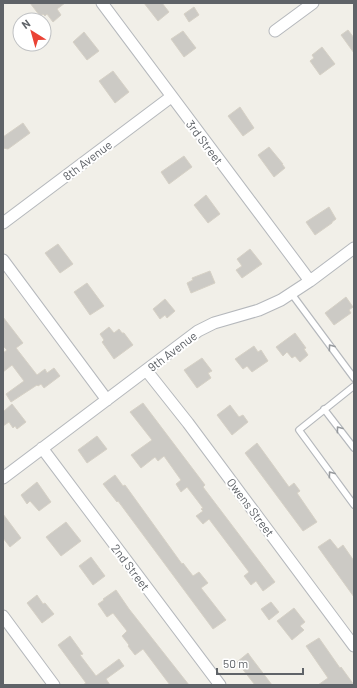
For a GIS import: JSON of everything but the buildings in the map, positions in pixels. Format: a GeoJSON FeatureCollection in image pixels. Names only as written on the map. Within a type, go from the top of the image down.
{"type":"FeatureCollection","features":[{"type":"Feature","properties":{"kind":"street","name":"3rd Street"},"geometry":{"type":"LineString","coordinates":[[102,3],[310,281]]}},
{"type":"Feature","properties":{"kind":"street"},"geometry":{"type":"LineString","coordinates":[[276,31],[314,3]]}},
{"type":"Feature","properties":{"kind":"street","name":"8th Avenue"},"geometry":{"type":"LineString","coordinates":[[3,223],[171,97]]}},
{"type":"Feature","properties":{"kind":"street","name":"9th Avenue"},"geometry":{"type":"LineString","coordinates":[[3,478],[198,331],[214,323],[259,310],[281,300],[310,281],[354,248]]}},
{"type":"Feature","properties":{"kind":"street"},"geometry":{"type":"LineString","coordinates":[[3,260],[107,400]]}},
{"type":"Feature","properties":{"kind":"street","name":"Owens Street"},"geometry":{"type":"LineString","coordinates":[[146,370],[188,423],[354,646]]}},
{"type":"Feature","properties":{"kind":"street","name":"2nd Street"},"geometry":{"type":"LineString","coordinates":[[42,448],[220,685]]}},
{"type":"Feature","properties":{"kind":"street"},"geometry":{"type":"LineString","coordinates":[[3,616],[54,685]]}},
{"type":"Feature","properties":{"kind":"lane"},"geometry":{"type":"LineString","coordinates":[[291,293],[354,378]]}},
{"type":"Feature","properties":{"kind":"lane"},"geometry":{"type":"LineString","coordinates":[[354,386],[299,430],[354,505]]}},
{"type":"Feature","properties":{"kind":"lane"},"geometry":{"type":"LineString","coordinates":[[324,409],[354,448]]}}]}
